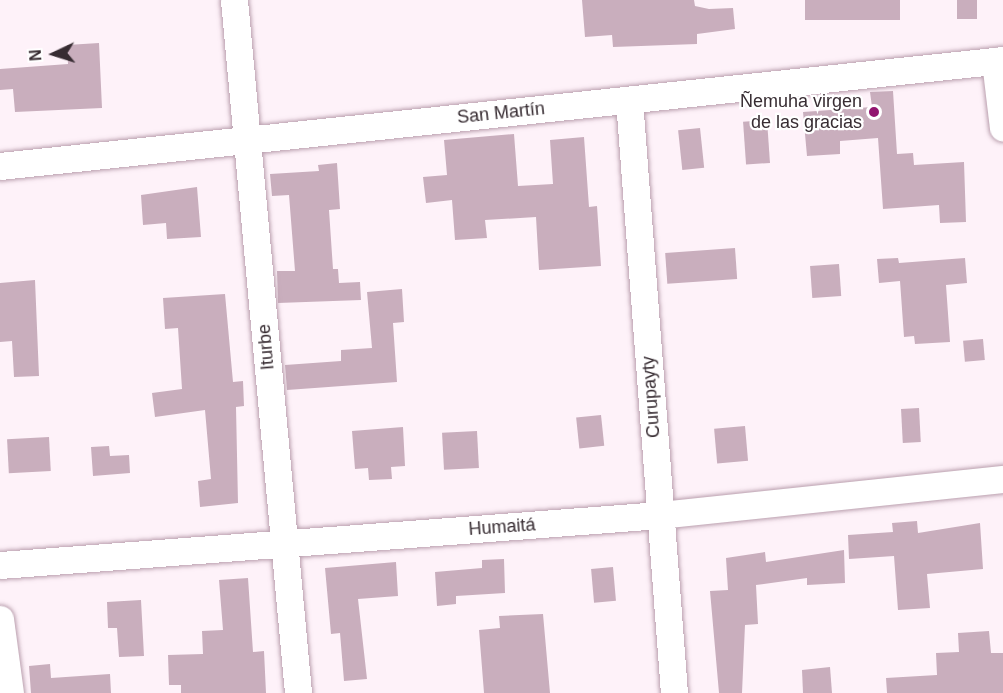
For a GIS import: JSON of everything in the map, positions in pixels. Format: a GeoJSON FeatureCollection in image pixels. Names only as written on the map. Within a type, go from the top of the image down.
{"type":"FeatureCollection","features":[{"type":"Feature","properties":{"kind":"street","name":"Iturbe"},"geometry":{"type":"LineString","coordinates":[[234,0],[298,693]]}},
{"type":"Feature","properties":{"kind":"street","name":"San Martín"},"geometry":{"type":"LineString","coordinates":[[0,166],[999,60]]}},
{"type":"Feature","properties":{"kind":"street"},"geometry":{"type":"LineString","coordinates":[[999,60],[1003,128]]}},
{"type":"Feature","properties":{"kind":"street","name":"Curupayty"},"geometry":{"type":"LineString","coordinates":[[629,100],[674,693]]}},
{"type":"Feature","properties":{"kind":"street","name":"Humaitá"},"geometry":{"type":"LineString","coordinates":[[0,565],[660,515],[1003,479]]}},
{"type":"Feature","properties":{"kind":"street"},"geometry":{"type":"LineString","coordinates":[[0,619],[10,693]]}},
{"type":"Feature","properties":{"kind":"building"},"geometry":{"type":"Polygon","coordinates":[[[582,0],[694,0],[695,6],[709,9],[733,8],[735,29],[697,34],[697,44],[613,47],[612,35],[585,37],[582,0]]]}},
{"type":"Feature","properties":{"kind":"building"},"geometry":{"type":"Polygon","coordinates":[[[805,0],[900,0],[900,20],[805,20],[805,0]]]}},
{"type":"Feature","properties":{"kind":"building"},"geometry":{"type":"Polygon","coordinates":[[[957,0],[977,0],[977,19],[957,19],[957,0]]]}},
{"type":"Feature","properties":{"kind":"building"},"geometry":{"type":"Polygon","coordinates":[[[99,43],[102,108],[15,112],[13,89],[0,90],[0,69],[68,64],[67,45],[99,43]]]}},
{"type":"Feature","properties":{"kind":"building"},"geometry":{"type":"Polygon","coordinates":[[[893,91],[897,154],[913,153],[914,165],[964,162],[966,222],[940,223],[939,205],[883,209],[878,138],[840,141],[840,154],[807,156],[803,112],[872,107],[870,92],[893,91]]]}},
{"type":"Feature","properties":{"kind":"building"},"geometry":{"type":"Polygon","coordinates":[[[767,120],[770,163],[746,165],[743,122],[767,120]]]}},
{"type":"Feature","properties":{"kind":"building"},"geometry":{"type":"Polygon","coordinates":[[[700,128],[704,168],[682,170],[678,130],[700,128]]]}},
{"type":"Feature","properties":{"kind":"building"},"geometry":{"type":"Polygon","coordinates":[[[514,134],[518,186],[553,184],[550,140],[584,137],[589,207],[597,206],[601,266],[539,270],[536,217],[485,220],[487,238],[455,240],[452,200],[426,203],[423,177],[447,175],[444,140],[514,134]]]}},
{"type":"Feature","properties":{"kind":"building"},"geometry":{"type":"Polygon","coordinates":[[[337,163],[340,209],[329,210],[333,269],[338,269],[339,283],[360,282],[361,300],[278,303],[277,271],[295,271],[289,195],[272,196],[270,174],[319,171],[318,165],[337,163]]]}},
{"type":"Feature","properties":{"kind":"building"},"geometry":{"type":"Polygon","coordinates":[[[197,187],[201,237],[167,239],[166,223],[143,225],[141,195],[197,187]]]}},
{"type":"Feature","properties":{"kind":"building"},"geometry":{"type":"Polygon","coordinates":[[[735,248],[737,279],[667,284],[665,253],[735,248]]]}},
{"type":"Feature","properties":{"kind":"building"},"geometry":{"type":"Polygon","coordinates":[[[898,258],[899,263],[965,258],[967,283],[946,285],[950,342],[915,344],[914,336],[904,337],[900,281],[879,283],[877,259],[898,258]]]}},
{"type":"Feature","properties":{"kind":"building"},"geometry":{"type":"Polygon","coordinates":[[[839,264],[841,296],[812,298],[810,266],[839,264]]]}},
{"type":"Feature","properties":{"kind":"building"},"geometry":{"type":"Polygon","coordinates":[[[35,280],[39,376],[14,377],[12,341],[0,342],[0,283],[35,280]]]}},
{"type":"Feature","properties":{"kind":"building"},"geometry":{"type":"Polygon","coordinates":[[[402,289],[404,322],[393,323],[397,382],[287,390],[285,365],[341,361],[341,350],[372,348],[367,292],[402,289]]]}},
{"type":"Feature","properties":{"kind":"building"},"geometry":{"type":"Polygon","coordinates":[[[225,294],[233,382],[243,381],[244,406],[236,407],[238,503],[200,507],[198,481],[211,479],[205,410],[155,417],[152,393],[182,389],[178,328],[165,329],[163,298],[225,294]]]}},
{"type":"Feature","properties":{"kind":"building"},"geometry":{"type":"Polygon","coordinates":[[[983,339],[985,360],[965,362],[963,341],[983,339]]]}},
{"type":"Feature","properties":{"kind":"building"},"geometry":{"type":"Polygon","coordinates":[[[919,408],[921,442],[903,443],[901,409],[919,408]]]}},
{"type":"Feature","properties":{"kind":"building"},"geometry":{"type":"Polygon","coordinates":[[[601,415],[604,446],[579,448],[576,418],[601,415]]]}},
{"type":"Feature","properties":{"kind":"building"},"geometry":{"type":"Polygon","coordinates":[[[745,426],[748,461],[717,464],[714,429],[745,426]]]}},
{"type":"Feature","properties":{"kind":"building"},"geometry":{"type":"Polygon","coordinates":[[[403,427],[405,466],[391,467],[392,479],[369,480],[368,468],[355,469],[352,431],[403,427]]]}},
{"type":"Feature","properties":{"kind":"building"},"geometry":{"type":"Polygon","coordinates":[[[477,431],[479,468],[444,470],[442,433],[477,431]]]}},
{"type":"Feature","properties":{"kind":"building"},"geometry":{"type":"Polygon","coordinates":[[[49,437],[51,471],[9,473],[7,439],[49,437]]]}},
{"type":"Feature","properties":{"kind":"building"},"geometry":{"type":"Polygon","coordinates":[[[109,446],[110,456],[129,455],[130,473],[93,476],[91,447],[109,446]]]}},
{"type":"Feature","properties":{"kind":"building"},"geometry":{"type":"Polygon","coordinates":[[[917,521],[918,533],[980,523],[983,569],[927,574],[930,608],[898,610],[894,556],[849,559],[848,535],[893,532],[892,523],[917,521]]]}},
{"type":"Feature","properties":{"kind":"building"},"geometry":{"type":"Polygon","coordinates":[[[844,550],[845,583],[807,585],[807,578],[756,585],[758,624],[745,625],[742,693],[719,693],[710,591],[728,590],[726,558],[765,552],[766,562],[844,550]]]}},
{"type":"Feature","properties":{"kind":"building"},"geometry":{"type":"Polygon","coordinates":[[[504,559],[505,593],[456,596],[456,604],[437,606],[435,572],[482,568],[482,560],[504,559]]]}},
{"type":"Feature","properties":{"kind":"building"},"geometry":{"type":"Polygon","coordinates":[[[396,562],[398,596],[358,599],[367,679],[344,681],[340,633],[331,634],[325,568],[396,562]]]}},
{"type":"Feature","properties":{"kind":"building"},"geometry":{"type":"Polygon","coordinates":[[[613,567],[616,601],[594,603],[591,569],[613,567]]]}},
{"type":"Feature","properties":{"kind":"building"},"geometry":{"type":"Polygon","coordinates":[[[248,578],[253,652],[264,651],[266,693],[181,693],[181,685],[169,685],[168,655],[203,654],[202,631],[223,630],[219,580],[248,578]]]}},
{"type":"Feature","properties":{"kind":"building"},"geometry":{"type":"Polygon","coordinates":[[[141,600],[144,656],[119,657],[117,628],[108,628],[107,602],[141,600]]]}},
{"type":"Feature","properties":{"kind":"building"},"geometry":{"type":"Polygon","coordinates":[[[543,614],[550,693],[484,693],[479,630],[500,628],[499,616],[543,614]]]}},
{"type":"Feature","properties":{"kind":"building"},"geometry":{"type":"Polygon","coordinates":[[[989,631],[991,653],[1003,653],[1003,693],[887,693],[886,678],[937,675],[936,653],[959,652],[958,633],[989,631]]]}},
{"type":"Feature","properties":{"kind":"building"},"geometry":{"type":"Polygon","coordinates":[[[50,664],[51,678],[110,674],[111,693],[31,693],[29,666],[50,664]]]}},
{"type":"Feature","properties":{"kind":"building"},"geometry":{"type":"Polygon","coordinates":[[[830,667],[832,693],[803,693],[802,670],[830,667]]]}},
{"type":"Feature","properties":{"kind":"place","name":"Ñemuha virgen de las gracias"},"geometry":{"type":"Point","coordinates":[874,112]}}]}
